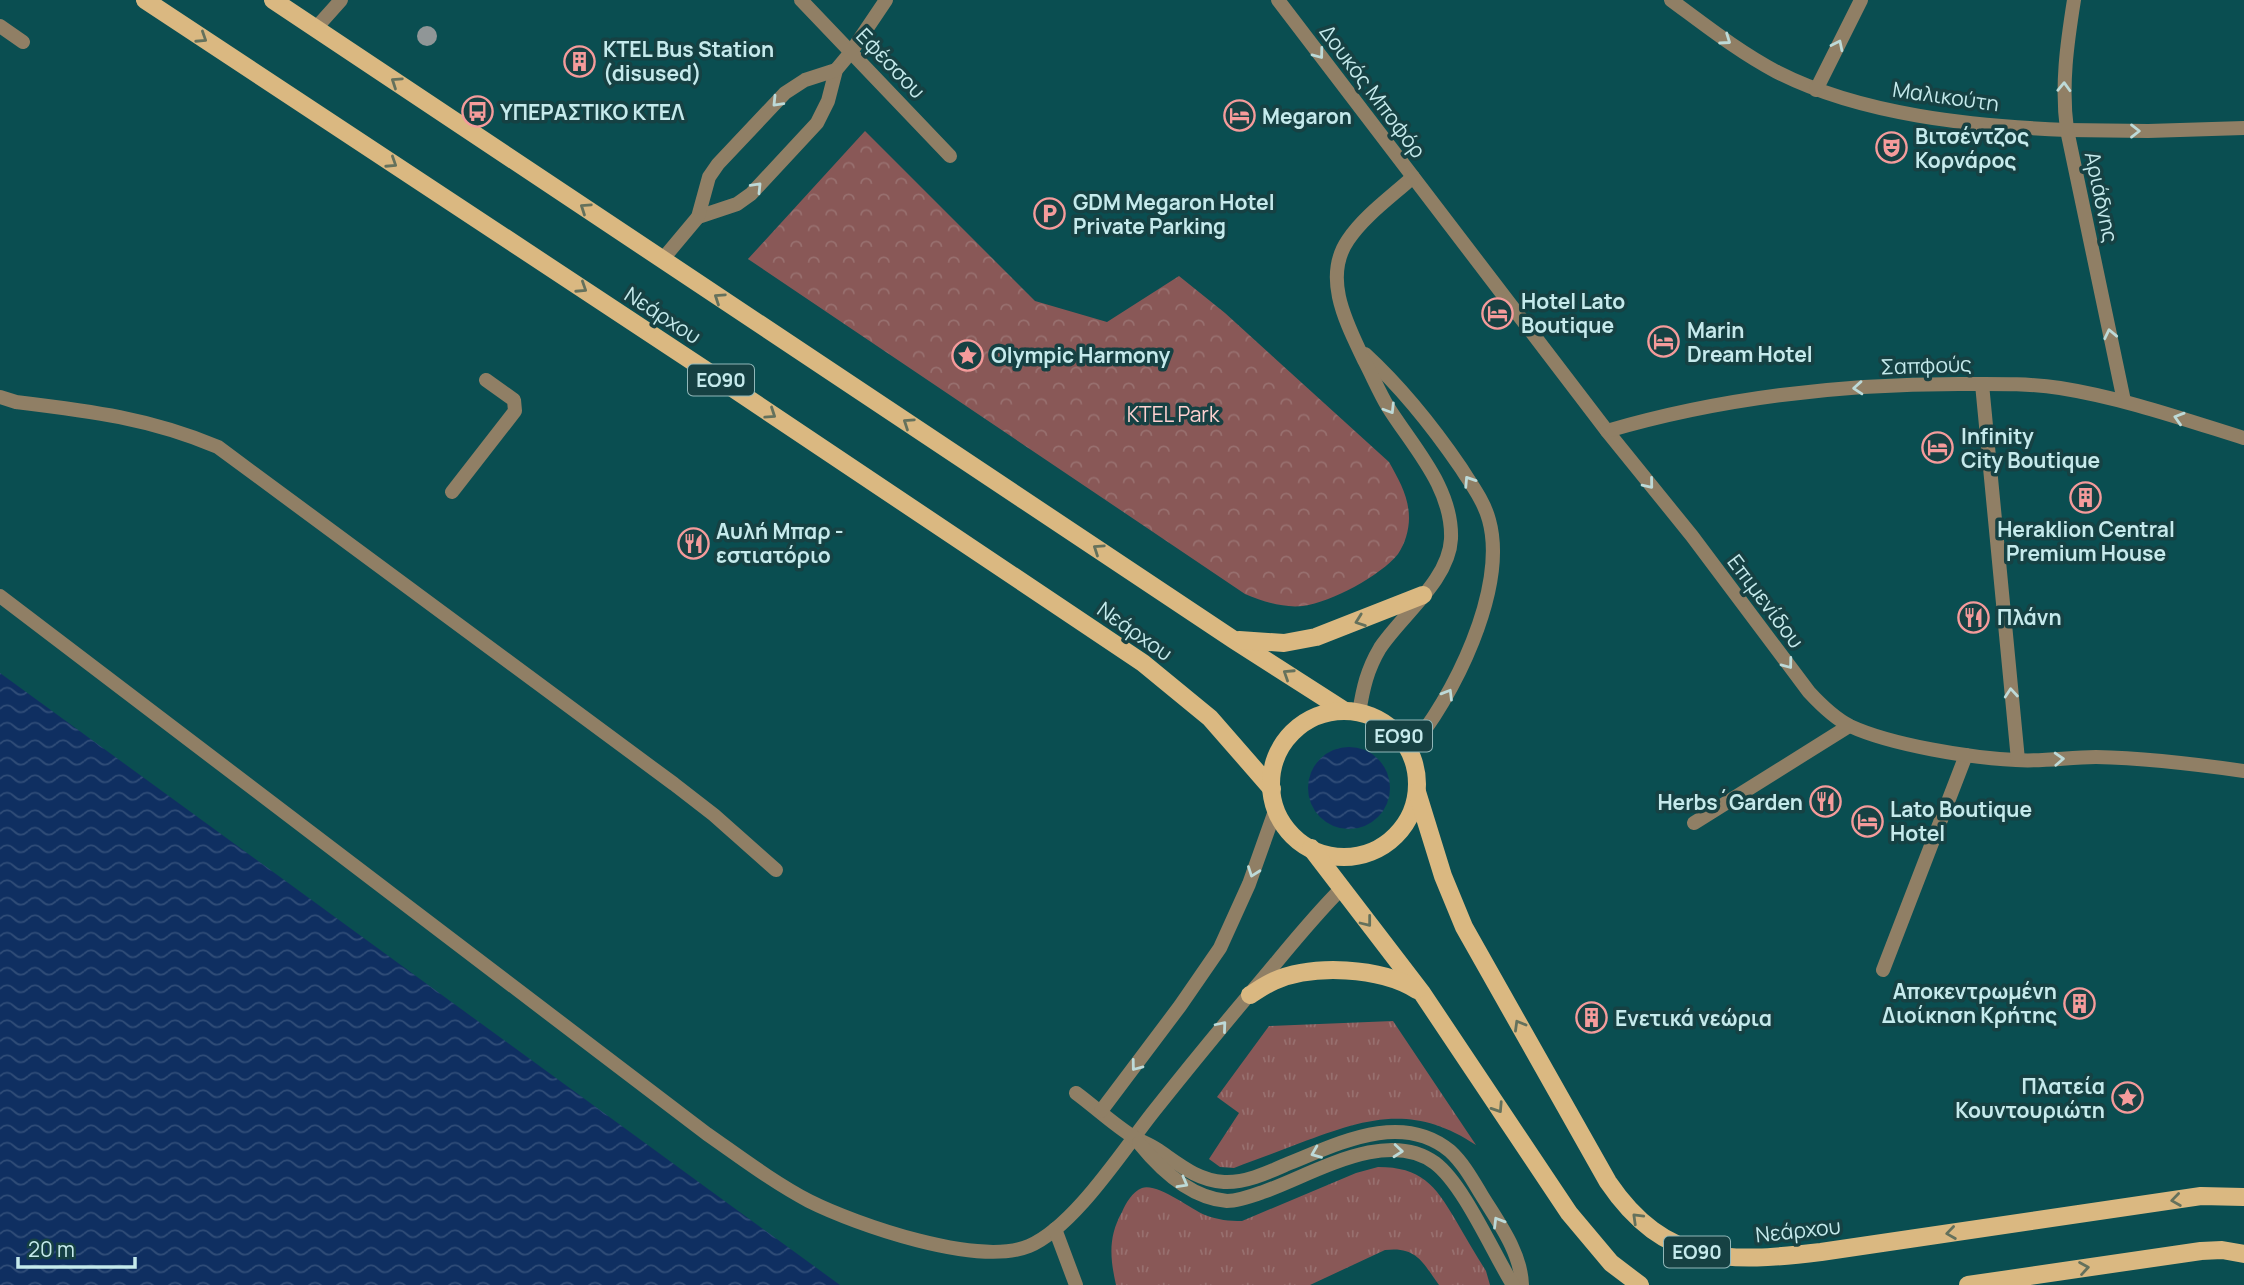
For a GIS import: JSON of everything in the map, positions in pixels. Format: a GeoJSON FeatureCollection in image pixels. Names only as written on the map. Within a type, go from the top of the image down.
{"type":"FeatureCollection","features":[{"type":"Feature","properties":{"kind":"main road","name":"Νεάρχου"},"geometry":{"type":"LineString","coordinates":[[145,0],[724,382],[1143,663],[1210,718],[1272,784]]}},
{"type":"Feature","properties":{"kind":"main road","name":"ΕΟ90"},"geometry":{"type":"LineString","coordinates":[[273,0],[1234,640],[1352,712]]}},
{"type":"Feature","properties":{"kind":"main road"},"geometry":{"type":"LineString","coordinates":[[1234,640],[1284,643],[1316,637],[1423,595]]}},
{"type":"Feature","properties":{"kind":"main road","name":"ΕΟ90"},"geometry":{"type":"LineString","coordinates":[[1311,848],[1340,856],[1360,855],[1378,848],[1395,836],[1408,820],[1417,792],[1416,770],[1409,750],[1393,730],[1372,716],[1352,712],[1318,716],[1302,725],[1279,752],[1272,784],[1276,808],[1289,831],[1311,848],[1422,993],[1569,1213],[1612,1263],[1640,1285]]}},
{"type":"Feature","properties":{"kind":"main road","name":"Νεάρχου"},"geometry":{"type":"LineString","coordinates":[[1417,792],[1450,894],[1476,949],[1608,1182],[1633,1215],[1662,1237],[1697,1252],[1717,1257],[1760,1259],[2201,1196],[2244,1197]]}},
{"type":"Feature","properties":{"kind":"main road"},"geometry":{"type":"LineString","coordinates":[[1250,995],[1272,982],[1288,977],[1343,971],[1387,977],[1422,993]]}},
{"type":"Feature","properties":{"kind":"main road"},"geometry":{"type":"LineString","coordinates":[[1968,1285],[2201,1251],[2222,1250],[2244,1254]]}},
{"type":"Feature","properties":{"kind":"street"},"geometry":{"type":"LineString","coordinates":[[316,28],[341,0]]}},
{"type":"Feature","properties":{"kind":"street","name":"Εφέσσου"},"geometry":{"type":"LineString","coordinates":[[801,0],[950,156]]}},
{"type":"Feature","properties":{"kind":"street"},"geometry":{"type":"LineString","coordinates":[[698,217],[737,204],[751,194],[817,123],[828,101],[836,70],[886,0]]}},
{"type":"Feature","properties":{"kind":"street","name":"Δουκός Μποφόρ"},"geometry":{"type":"LineString","coordinates":[[1278,0],[1413,177],[1348,239],[1341,254],[1337,274],[1339,300],[1359,348],[1389,407],[1441,489],[1448,511],[1451,539],[1447,561],[1380,649],[1363,682],[1352,712]]}},
{"type":"Feature","properties":{"kind":"street","name":"Μαλικούτη"},"geometry":{"type":"LineString","coordinates":[[1671,0],[1775,71],[1838,98],[1905,113],[2022,128],[2067,130],[2244,128]]}},
{"type":"Feature","properties":{"kind":"street"},"geometry":{"type":"LineString","coordinates":[[1816,90],[1861,0]]}},
{"type":"Feature","properties":{"kind":"street","name":"Αριάδνης"},"geometry":{"type":"LineString","coordinates":[[2074,0],[2065,77],[2067,130],[2124,401]]}},
{"type":"Feature","properties":{"kind":"street"},"geometry":{"type":"LineString","coordinates":[[0,26],[23,42]]}},
{"type":"Feature","properties":{"kind":"street"},"geometry":{"type":"LineString","coordinates":[[662,260],[698,217],[709,177],[718,164],[785,93],[805,80],[836,70]]}},
{"type":"Feature","properties":{"kind":"street","name":"Επιμενίδου"},"geometry":{"type":"LineString","coordinates":[[1413,177],[1607,431],[1692,536],[1809,692],[1849,726],[1897,741],[1966,755],[2018,760],[2128,758],[2244,770]]}},
{"type":"Feature","properties":{"kind":"street","name":"Δουκός Μποφόρ"},"geometry":{"type":"LineString","coordinates":[[1359,348],[1398,386],[1451,453],[1486,510],[1493,544],[1493,572],[1463,664],[1431,722],[1409,750]]}},
{"type":"Feature","properties":{"kind":"street"},"geometry":{"type":"LineString","coordinates":[[452,492],[515,411],[514,400],[486,380]]}},
{"type":"Feature","properties":{"kind":"street","name":"Σαπφούς"},"geometry":{"type":"LineString","coordinates":[[1607,431],[1664,414],[1800,393],[1919,384],[1982,384],[2057,388],[2124,401],[2244,438]]}},
{"type":"Feature","properties":{"kind":"street"},"geometry":{"type":"LineString","coordinates":[[1982,384],[2018,760]]}},
{"type":"Feature","properties":{"kind":"street"},"geometry":{"type":"LineString","coordinates":[[0,397],[16,402],[121,416],[184,433],[218,447],[674,784],[776,870]]}},
{"type":"Feature","properties":{"kind":"street"},"geometry":{"type":"LineString","coordinates":[[0,596],[697,1127],[790,1190],[831,1211],[918,1240],[974,1251],[1004,1251],[1028,1246],[1055,1229],[1095,1186],[1299,933],[1342,888]]}},
{"type":"Feature","properties":{"kind":"street"},"geometry":{"type":"LineString","coordinates":[[1693,823],[1849,726]]}},
{"type":"Feature","properties":{"kind":"street"},"geometry":{"type":"LineString","coordinates":[[1883,971],[1966,755]]}},
{"type":"Feature","properties":{"kind":"street"},"geometry":{"type":"LineString","coordinates":[[1101,1111],[1220,948],[1249,884],[1276,808]]}},
{"type":"Feature","properties":{"kind":"street"},"geometry":{"type":"LineString","coordinates":[[1076,1093],[1134,1137],[1191,1173],[1230,1182],[1263,1174],[1332,1146],[1371,1134],[1401,1132],[1424,1137],[1449,1151],[1469,1174],[1509,1241],[1520,1268],[1522,1285]]}},
{"type":"Feature","properties":{"kind":"street"},"geometry":{"type":"LineString","coordinates":[[1134,1137],[1170,1176],[1202,1193],[1227,1200],[1255,1195],[1345,1159],[1371,1152],[1394,1150],[1420,1156],[1436,1164],[1457,1189],[1513,1285]]}},
{"type":"Feature","properties":{"kind":"street"},"geometry":{"type":"LineString","coordinates":[[1055,1229],[1076,1285]]}},
{"type":"Feature","properties":{"kind":"green space","name":"KTEL Park"},"geometry":{"type":"Polygon","coordinates":[[[865,131],[1035,301],[1107,322],[1179,276],[1225,313],[1389,462],[1403,489],[1409,510],[1407,532],[1398,554],[1368,579],[1315,604],[1281,605],[1245,594],[748,259],[865,131]]]}},
{"type":"Feature","properties":{"kind":"green space"},"geometry":{"type":"Polygon","coordinates":[[[1393,1021],[1476,1145],[1431,1123],[1389,1119],[1346,1127],[1234,1168],[1220,1167],[1209,1159],[1239,1113],[1217,1097],[1269,1026],[1393,1021]]]}},
{"type":"Feature","properties":{"kind":"green space"},"geometry":{"type":"Polygon","coordinates":[[[1378,1167],[1416,1174],[1433,1188],[1448,1207],[1486,1271],[1490,1285],[1439,1285],[1418,1258],[1396,1249],[1385,1250],[1310,1285],[1116,1285],[1112,1266],[1114,1230],[1127,1202],[1142,1188],[1156,1189],[1210,1217],[1242,1221],[1356,1173],[1378,1167]]]}},
{"type":"Feature","properties":{"kind":"water"},"geometry":{"type":"Polygon","coordinates":[[[0,673],[840,1285],[0,1285],[0,673]]]}},
{"type":"Feature","properties":{"kind":"water"},"geometry":{"type":"Polygon","coordinates":[[[1349,747],[1365,750],[1378,759],[1387,772],[1390,788],[1387,804],[1378,817],[1365,826],[1349,829],[1333,826],[1320,817],[1311,804],[1308,788],[1311,772],[1320,759],[1333,750],[1349,747]]]}},
{"type":"Feature","properties":{"kind":"place","name":"KTEL Bus Station (disused)"},"geometry":{"type":"Point","coordinates":[580,61]}},
{"type":"Feature","properties":{"kind":"place","name":"ΥΠΕΡΑΣΤΙΚΟ ΚΤΕΛ"},"geometry":{"type":"Point","coordinates":[477,112]}},
{"type":"Feature","properties":{"kind":"place","name":"Megaron"},"geometry":{"type":"Point","coordinates":[1239,116]}},
{"type":"Feature","properties":{"kind":"place","name":"Βιτσέντζος Κορνάρος"},"geometry":{"type":"Point","coordinates":[1892,148]}},
{"type":"Feature","properties":{"kind":"place","name":"GDM Megaron Hotel Private Parking"},"geometry":{"type":"Point","coordinates":[1050,214]}},
{"type":"Feature","properties":{"kind":"place","name":"Hotel Lato Boutique"},"geometry":{"type":"Point","coordinates":[1498,313]}},
{"type":"Feature","properties":{"kind":"place","name":"Marin Dream Hotel"},"geometry":{"type":"Point","coordinates":[1664,342]}},
{"type":"Feature","properties":{"kind":"place","name":"Olympic Harmony"},"geometry":{"type":"Point","coordinates":[968,355]}},
{"type":"Feature","properties":{"kind":"place","name":"Infinity City Boutique"},"geometry":{"type":"Point","coordinates":[1938,448]}},
{"type":"Feature","properties":{"kind":"place","name":"Heraklion Central Premium House"},"geometry":{"type":"Point","coordinates":[2086,497]}},
{"type":"Feature","properties":{"kind":"place","name":"Αυλή Μπαρ - εστιατόριο"},"geometry":{"type":"Point","coordinates":[693,543]}},
{"type":"Feature","properties":{"kind":"place","name":"Πλάνη"},"geometry":{"type":"Point","coordinates":[1974,617]}},
{"type":"Feature","properties":{"kind":"place","name":"Herbs´Garden"},"geometry":{"type":"Point","coordinates":[1826,802]}},
{"type":"Feature","properties":{"kind":"place","name":"Lato Boutique Hotel"},"geometry":{"type":"Point","coordinates":[1867,821]}},
{"type":"Feature","properties":{"kind":"place","name":"Αποκεντρωμένη Διοίκηση Κρήτης"},"geometry":{"type":"Point","coordinates":[2080,1003]}},
{"type":"Feature","properties":{"kind":"place","name":"Ενετικά νεώρια"},"geometry":{"type":"Point","coordinates":[1592,1018]}},
{"type":"Feature","properties":{"kind":"place","name":"Πλατεία Κουντουριώτη"},"geometry":{"type":"Point","coordinates":[2128,1098]}}]}
